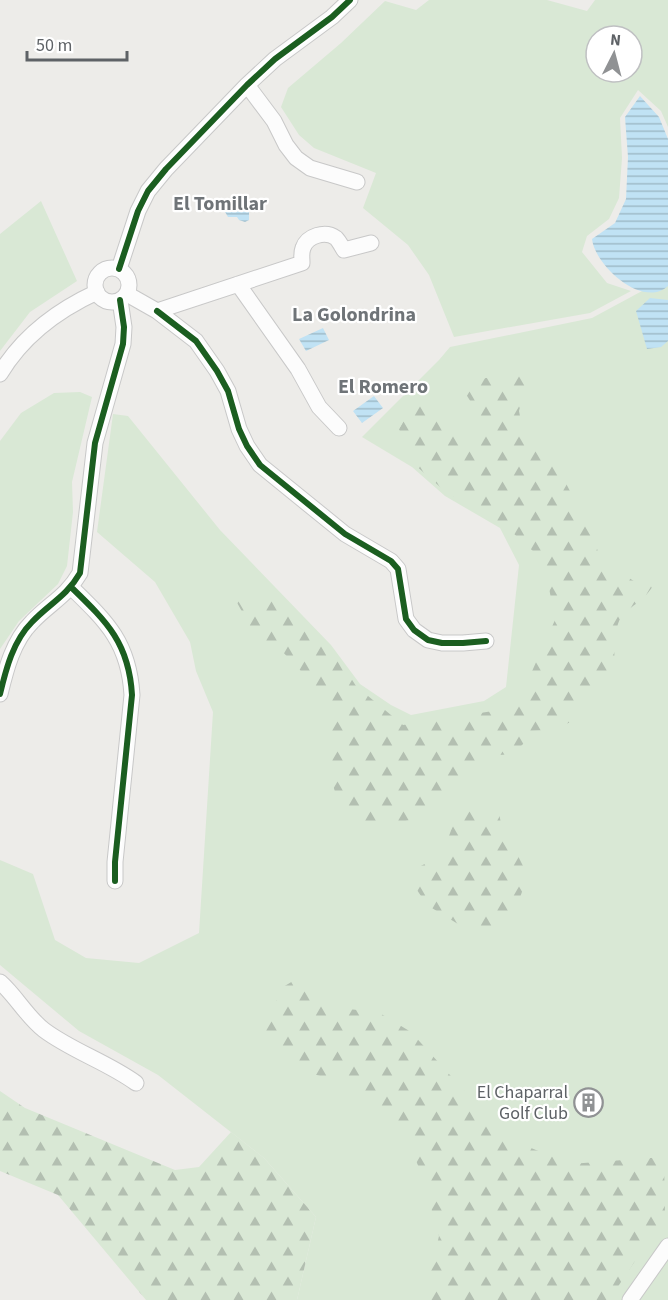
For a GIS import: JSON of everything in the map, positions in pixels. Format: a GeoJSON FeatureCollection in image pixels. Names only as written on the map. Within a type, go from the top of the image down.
{"type":"FeatureCollection","features":[{"type":"Feature","properties":{"kind":"street"},"geometry":{"type":"LineString","coordinates":[[119,269],[138,211],[148,191],[166,169],[275,59],[332,17],[350,0]]}},
{"type":"Feature","properties":{"kind":"street"},"geometry":{"type":"LineString","coordinates":[[247,85],[273,120],[286,145],[296,158],[310,168],[357,182]]}},
{"type":"Feature","properties":{"kind":"street"},"geometry":{"type":"LineString","coordinates":[[157,311],[302,263],[306,243],[317,236],[330,236],[337,239],[344,250],[371,243]]}},
{"type":"Feature","properties":{"kind":"street"},"geometry":{"type":"LineString","coordinates":[[0,694],[19,639],[31,623],[72,588],[80,573],[90,471],[95,443],[123,344],[124,297],[129,279],[119,269],[107,268],[98,275],[95,281],[100,297],[109,302],[124,297],[157,311],[196,341],[228,391],[243,438],[260,465],[345,534],[391,561],[399,569],[406,619],[414,630],[428,640],[442,643],[486,641]]}},
{"type":"Feature","properties":{"kind":"street"},"geometry":{"type":"LineString","coordinates":[[238,284],[298,369],[319,407],[339,428]]}},
{"type":"Feature","properties":{"kind":"street"},"geometry":{"type":"LineString","coordinates":[[0,374],[14,354],[38,329],[74,303],[97,292]]}},
{"type":"Feature","properties":{"kind":"street"},"geometry":{"type":"LineString","coordinates":[[72,588],[116,634],[131,675],[132,695],[115,881]]}},
{"type":"Feature","properties":{"kind":"street"},"geometry":{"type":"LineString","coordinates":[[0,982],[14,995],[41,1028],[60,1041],[120,1071],[136,1083]]}},
{"type":"Feature","properties":{"kind":"street"},"geometry":{"type":"LineString","coordinates":[[630,1300],[668,1246]]}},
{"type":"Feature","properties":{"kind":"green space"},"geometry":{"type":"Polygon","coordinates":[[[429,0],[547,0],[587,11],[595,0],[668,0],[668,127],[661,111],[638,90],[620,118],[622,158],[619,198],[609,219],[587,236],[582,252],[607,283],[631,291],[590,313],[454,337],[429,275],[408,245],[363,208],[376,173],[314,148],[299,135],[281,107],[288,88],[341,43],[385,1],[416,10],[429,0]]]}},
{"type":"Feature","properties":{"kind":"green space"},"geometry":{"type":"Polygon","coordinates":[[[41,201],[77,281],[30,312],[0,351],[0,234],[41,201]]]}},
{"type":"Feature","properties":{"kind":"green space","name":"El Chaparral Golf Club"},"geometry":{"type":"Polygon","coordinates":[[[668,277],[668,1300],[297,1300],[316,1217],[264,1158],[158,1075],[79,1031],[0,965],[0,860],[33,874],[55,940],[86,958],[139,963],[199,933],[213,712],[196,671],[190,642],[155,582],[97,532],[113,414],[128,416],[220,530],[331,645],[360,684],[391,705],[411,715],[484,701],[506,687],[519,565],[500,528],[445,496],[412,467],[362,437],[450,347],[592,318],[668,277]]]}},
{"type":"Feature","properties":{"kind":"green space"},"geometry":{"type":"Polygon","coordinates":[[[530,367],[519,411],[524,437],[540,448],[560,455],[560,472],[593,535],[598,552],[609,565],[643,587],[651,570],[656,581],[645,596],[625,612],[619,621],[614,650],[615,659],[592,686],[574,721],[549,730],[529,731],[525,742],[513,754],[499,755],[481,763],[416,819],[367,828],[340,809],[333,785],[330,702],[281,650],[255,635],[230,590],[232,585],[241,587],[249,599],[275,599],[293,610],[340,661],[356,686],[403,725],[493,711],[520,698],[555,620],[544,561],[503,524],[447,493],[414,464],[399,429],[415,401],[448,431],[479,443],[474,407],[459,383],[530,367]]]}},
{"type":"Feature","properties":{"kind":"green space"},"geometry":{"type":"Polygon","coordinates":[[[80,392],[92,397],[72,482],[73,512],[67,566],[58,584],[19,621],[0,649],[0,441],[21,413],[54,393],[80,392]]]}},
{"type":"Feature","properties":{"kind":"green space"},"geometry":{"type":"Polygon","coordinates":[[[473,808],[499,813],[504,839],[514,848],[523,866],[524,886],[516,909],[493,933],[483,936],[427,905],[411,881],[415,869],[442,855],[453,825],[473,808]]]}},
{"type":"Feature","properties":{"kind":"green space"},"geometry":{"type":"Polygon","coordinates":[[[293,981],[328,1007],[378,1012],[411,1032],[507,1138],[570,1164],[664,1157],[665,1216],[609,1300],[424,1300],[439,1236],[420,1170],[402,1128],[353,1085],[313,1074],[269,1044],[263,1029],[283,987],[293,981]]]}},
{"type":"Feature","properties":{"kind":"green space"},"geometry":{"type":"Polygon","coordinates":[[[0,1091],[25,1108],[175,1170],[199,1167],[231,1132],[264,1158],[316,1217],[297,1300],[146,1300],[58,1195],[0,1171],[0,1091]]]}},
{"type":"Feature","properties":{"kind":"water"},"geometry":{"type":"Polygon","coordinates":[[[640,96],[659,117],[668,139],[668,286],[658,292],[646,292],[622,281],[602,261],[595,250],[592,239],[615,223],[626,199],[628,157],[625,117],[640,96]]]}},
{"type":"Feature","properties":{"kind":"water"},"geometry":{"type":"Polygon","coordinates":[[[230,202],[236,203],[240,210],[249,212],[249,220],[245,222],[237,217],[228,217],[224,210],[230,202]]]}},
{"type":"Feature","properties":{"kind":"water"},"geometry":{"type":"Polygon","coordinates":[[[650,298],[668,300],[668,341],[661,347],[647,349],[636,311],[650,298]]]}},
{"type":"Feature","properties":{"kind":"water"},"geometry":{"type":"Polygon","coordinates":[[[323,328],[329,340],[306,351],[299,339],[323,328]]]}},
{"type":"Feature","properties":{"kind":"water"},"geometry":{"type":"Polygon","coordinates":[[[374,396],[383,408],[362,423],[353,411],[374,396]]]}},
{"type":"Feature","properties":{"kind":"cycle path"},"geometry":{"type":"LineString","coordinates":[[119,269],[138,211],[148,191],[166,169],[275,59],[332,17],[350,0]]}},
{"type":"Feature","properties":{"kind":"cycle path"},"geometry":{"type":"LineString","coordinates":[[0,694],[15,647],[25,630],[69,588],[80,573],[95,443],[123,344],[124,327],[120,300]]}},
{"type":"Feature","properties":{"kind":"cycle path"},"geometry":{"type":"LineString","coordinates":[[157,311],[196,341],[217,371],[228,391],[239,429],[260,465],[345,534],[391,561],[398,569],[406,619],[414,630],[428,640],[442,643],[486,641]]}},
{"type":"Feature","properties":{"kind":"cycle path"},"geometry":{"type":"LineString","coordinates":[[72,588],[106,623],[114,635],[121,647],[130,677],[132,695],[115,881]]}},
{"type":"Feature","properties":{"kind":"place","name":"El Chaparral Golf Club"},"geometry":{"type":"Point","coordinates":[589,1102]}},
{"type":"Feature","properties":{"kind":"district","name":"El Tomillar"},"geometry":{"type":"Point","coordinates":[220,204]}},
{"type":"Feature","properties":{"kind":"district","name":"La Golondrina"},"geometry":{"type":"Point","coordinates":[354,315]}},
{"type":"Feature","properties":{"kind":"district","name":"El Romero"},"geometry":{"type":"Point","coordinates":[383,387]}}]}
